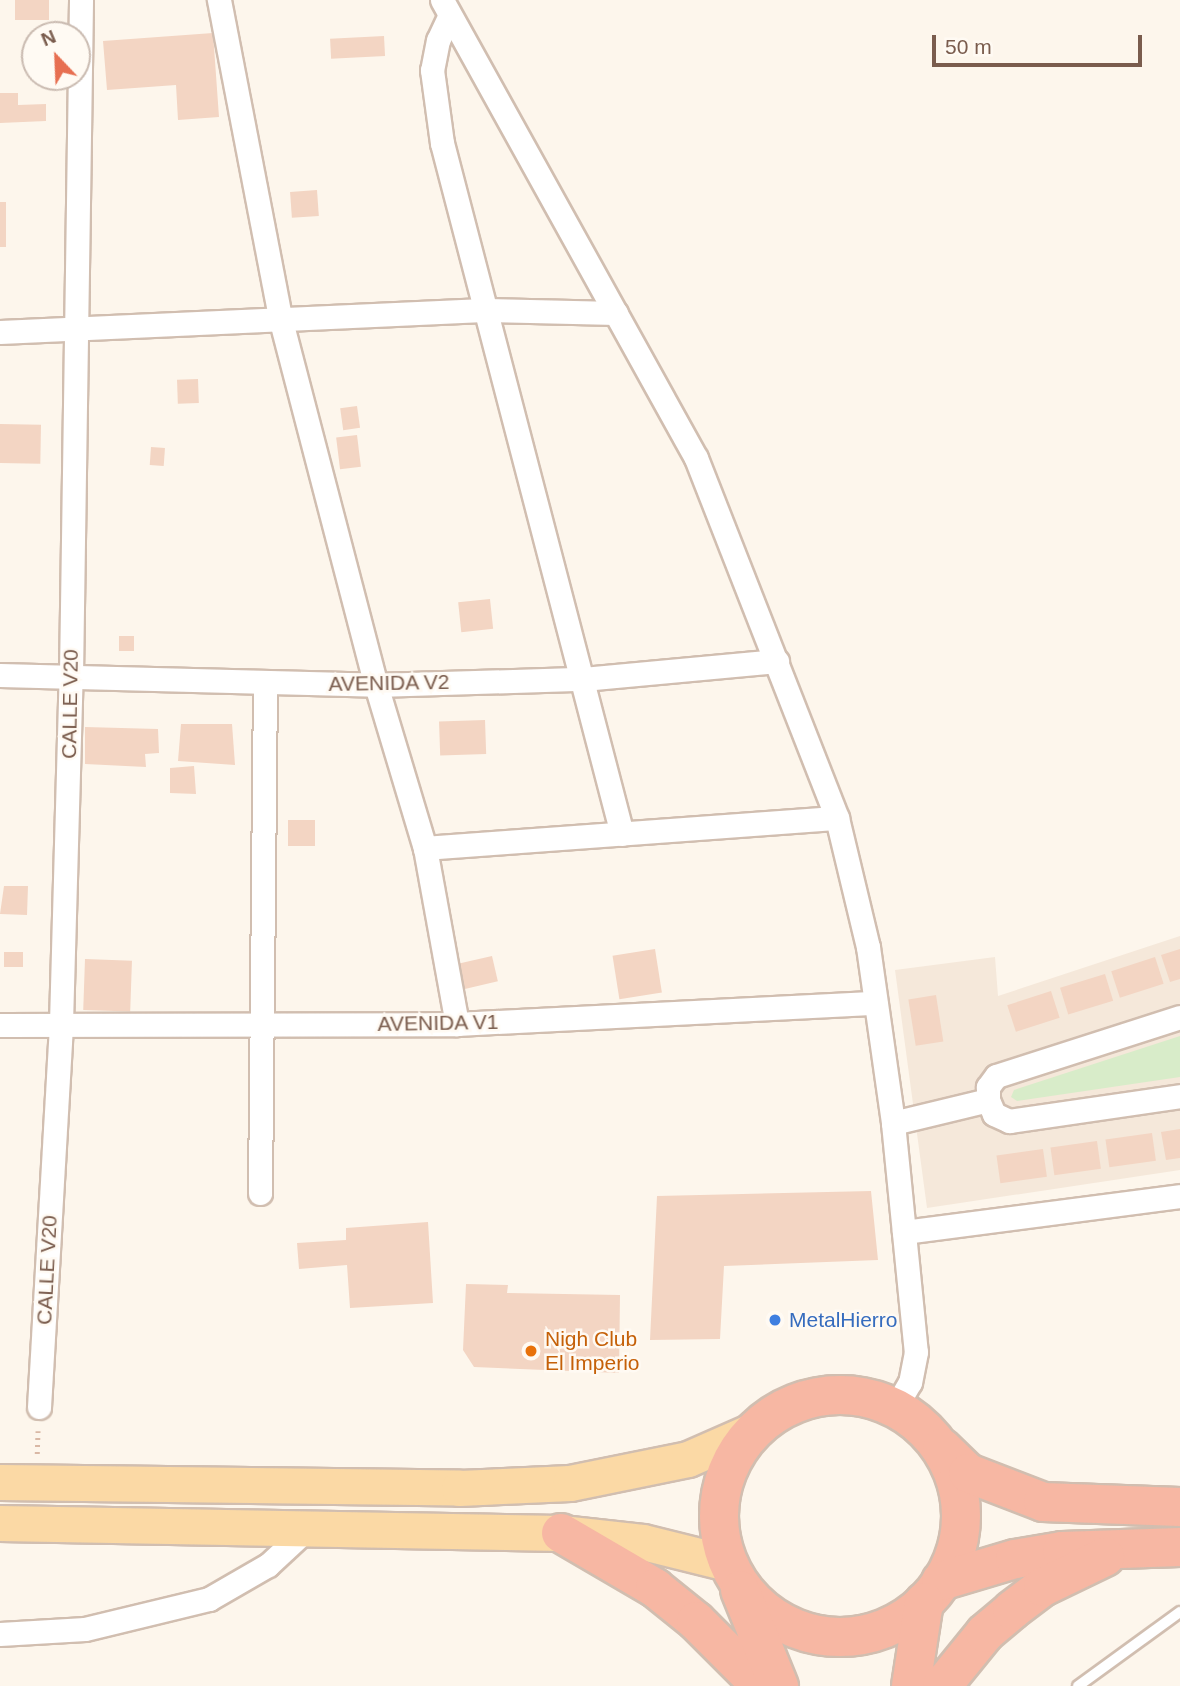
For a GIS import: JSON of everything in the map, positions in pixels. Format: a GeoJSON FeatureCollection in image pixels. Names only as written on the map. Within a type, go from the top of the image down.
{"type":"FeatureCollection","features":[{"type":"Feature","properties":{"kind":"highway"},"geometry":{"type":"LineString","coordinates":[[779,1686],[732,1572],[719,1528],[720,1492],[733,1457],[756,1429],[780,1411],[808,1399],[867,1398],[895,1408],[968,1473],[1044,1502],[1180,1507]]}},
{"type":"Feature","properties":{"kind":"highway"},"geometry":{"type":"LineString","coordinates":[[911,1686],[933,1592],[957,1549],[961,1513],[955,1477],[938,1444]]}},
{"type":"Feature","properties":{"kind":"highway"},"geometry":{"type":"LineString","coordinates":[[561,1533],[655,1588],[696,1621],[761,1686]]}},
{"type":"Feature","properties":{"kind":"highway"},"geometry":{"type":"LineString","coordinates":[[732,1572],[771,1615],[791,1627],[826,1636],[873,1631],[895,1623],[933,1592],[1015,1559],[1122,1549],[1180,1547]]}},
{"type":"Feature","properties":{"kind":"highway"},"geometry":{"type":"LineString","coordinates":[[942,1686],[985,1633],[1012,1610],[1043,1587],[1122,1549]]}},
{"type":"Feature","properties":{"kind":"main road"},"geometry":{"type":"LineString","coordinates":[[0,1482],[459,1488],[570,1483],[688,1459],[756,1429]]}},
{"type":"Feature","properties":{"kind":"main road"},"geometry":{"type":"LineString","coordinates":[[0,1523],[561,1533],[643,1542],[732,1572]]}},
{"type":"Feature","properties":{"kind":"street","name":"CALLE V20"},"geometry":{"type":"LineString","coordinates":[[39,1407],[61,1023],[71,675],[81,0]]}},
{"type":"Feature","properties":{"kind":"street"},"geometry":{"type":"LineString","coordinates":[[219,0],[281,321],[376,685],[425,848],[457,1024]]}},
{"type":"Feature","properties":{"kind":"street"},"geometry":{"type":"LineString","coordinates":[[445,9],[432,70],[442,143],[622,834]]}},
{"type":"Feature","properties":{"kind":"street"},"geometry":{"type":"LineString","coordinates":[[445,9],[696,458],[837,818],[861,905],[893,1123],[916,1352],[910,1382],[895,1408]]}},
{"type":"Feature","properties":{"kind":"street"},"geometry":{"type":"LineString","coordinates":[[0,332],[76,331],[484,310],[616,313]]}},
{"type":"Feature","properties":{"kind":"street","name":"AVENIDA V2"},"geometry":{"type":"LineString","coordinates":[[0,675],[71,675],[265,685],[376,685],[583,679],[777,661]]}},
{"type":"Feature","properties":{"kind":"street"},"geometry":{"type":"LineString","coordinates":[[260,1193],[265,685]]}},
{"type":"Feature","properties":{"kind":"street"},"geometry":{"type":"LineString","coordinates":[[425,848],[837,818]]}},
{"type":"Feature","properties":{"kind":"street","name":"AVENIDA V1"},"geometry":{"type":"LineString","coordinates":[[0,1025],[457,1024],[875,1003]]}},
{"type":"Feature","properties":{"kind":"street"},"geometry":{"type":"LineString","coordinates":[[1180,1017],[996,1076],[988,1087],[988,1100],[994,1114],[1009,1121],[1180,1096]]}},
{"type":"Feature","properties":{"kind":"street"},"geometry":{"type":"LineString","coordinates":[[893,1123],[988,1100]]}},
{"type":"Feature","properties":{"kind":"street"},"geometry":{"type":"LineString","coordinates":[[904,1232],[1180,1196]]}},
{"type":"Feature","properties":{"kind":"street"},"geometry":{"type":"LineString","coordinates":[[0,1634],[85,1629],[209,1599],[268,1564],[309,1527]]}},
{"type":"Feature","properties":{"kind":"lane"},"geometry":{"type":"LineString","coordinates":[[1078,1686],[1180,1612]]}},
{"type":"Feature","properties":{"kind":"path"},"geometry":{"type":"LineString","coordinates":[[36,1483],[39,1407]]}},
{"type":"Feature","properties":{"kind":"shaded area"},"geometry":{"type":"Polygon","coordinates":[[[1180,936],[1180,1170],[927,1208],[895,970],[995,957],[998,996],[1180,936]]]}},
{"type":"Feature","properties":{"kind":"green space"},"geometry":{"type":"Polygon","coordinates":[[[1180,1036],[1180,1077],[1017,1101],[1011,1097],[1014,1090],[1180,1036]]]}},
{"type":"Feature","properties":{"kind":"building"},"geometry":{"type":"Polygon","coordinates":[[[15,0],[49,0],[49,20],[15,20],[15,0]]]}},
{"type":"Feature","properties":{"kind":"building"},"geometry":{"type":"Polygon","coordinates":[[[213,33],[219,117],[178,120],[176,85],[107,90],[103,41],[213,33]]]}},
{"type":"Feature","properties":{"kind":"building"},"geometry":{"type":"Polygon","coordinates":[[[384,36],[385,56],[331,59],[330,39],[384,36]]]}},
{"type":"Feature","properties":{"kind":"building"},"geometry":{"type":"Polygon","coordinates":[[[0,93],[18,93],[18,105],[46,104],[46,121],[0,123],[0,93]]]}},
{"type":"Feature","properties":{"kind":"building"},"geometry":{"type":"Polygon","coordinates":[[[317,190],[319,216],[292,218],[290,192],[317,190]]]}},
{"type":"Feature","properties":{"kind":"building"},"geometry":{"type":"Polygon","coordinates":[[[0,202],[6,202],[6,247],[0,247],[0,202]]]}},
{"type":"Feature","properties":{"kind":"building"},"geometry":{"type":"Polygon","coordinates":[[[198,379],[199,403],[178,404],[177,380],[198,379]]]}},
{"type":"Feature","properties":{"kind":"building"},"geometry":{"type":"Polygon","coordinates":[[[357,406],[360,428],[343,430],[340,408],[357,406]]]}},
{"type":"Feature","properties":{"kind":"building"},"geometry":{"type":"Polygon","coordinates":[[[0,424],[41,425],[40,464],[0,463],[0,424]]]}},
{"type":"Feature","properties":{"kind":"building"},"geometry":{"type":"Polygon","coordinates":[[[357,435],[361,467],[340,469],[336,438],[357,435]]]}},
{"type":"Feature","properties":{"kind":"building"},"geometry":{"type":"Polygon","coordinates":[[[151,447],[165,448],[164,466],[150,465],[151,447]]]}},
{"type":"Feature","properties":{"kind":"building"},"geometry":{"type":"Polygon","coordinates":[[[490,599],[493,629],[461,632],[458,602],[490,599]]]}},
{"type":"Feature","properties":{"kind":"building"},"geometry":{"type":"Polygon","coordinates":[[[119,636],[134,636],[134,651],[119,651],[119,636]]]}},
{"type":"Feature","properties":{"kind":"building"},"geometry":{"type":"Polygon","coordinates":[[[485,720],[486,754],[440,756],[439,722],[485,720]]]}},
{"type":"Feature","properties":{"kind":"building"},"geometry":{"type":"Polygon","coordinates":[[[181,724],[232,724],[235,765],[178,761],[181,724]]]}},
{"type":"Feature","properties":{"kind":"building"},"geometry":{"type":"Polygon","coordinates":[[[85,727],[158,729],[159,753],[145,754],[146,767],[85,764],[85,727]]]}},
{"type":"Feature","properties":{"kind":"building"},"geometry":{"type":"Polygon","coordinates":[[[194,766],[196,794],[170,793],[170,768],[194,766]]]}},
{"type":"Feature","properties":{"kind":"building"},"geometry":{"type":"Polygon","coordinates":[[[288,820],[315,820],[315,846],[288,846],[288,820]]]}},
{"type":"Feature","properties":{"kind":"building"},"geometry":{"type":"Polygon","coordinates":[[[4,886],[28,886],[27,915],[0,914],[4,886]]]}},
{"type":"Feature","properties":{"kind":"building"},"geometry":{"type":"Polygon","coordinates":[[[655,949],[662,992],[619,999],[613,956],[655,949]]]}},
{"type":"Feature","properties":{"kind":"building"},"geometry":{"type":"Polygon","coordinates":[[[1180,949],[1180,979],[1170,982],[1161,955],[1180,949]]]}},
{"type":"Feature","properties":{"kind":"building"},"geometry":{"type":"Polygon","coordinates":[[[4,952],[23,952],[23,967],[4,967],[4,952]]]}},
{"type":"Feature","properties":{"kind":"building"},"geometry":{"type":"Polygon","coordinates":[[[492,956],[498,981],[463,989],[457,964],[492,956]]]}},
{"type":"Feature","properties":{"kind":"building"},"geometry":{"type":"Polygon","coordinates":[[[1155,957],[1164,984],[1120,998],[1111,971],[1155,957]]]}},
{"type":"Feature","properties":{"kind":"building"},"geometry":{"type":"Polygon","coordinates":[[[85,959],[132,961],[130,1012],[83,1010],[85,959]]]}},
{"type":"Feature","properties":{"kind":"building"},"geometry":{"type":"Polygon","coordinates":[[[1105,974],[1113,1001],[1068,1015],[1060,988],[1105,974]]]}},
{"type":"Feature","properties":{"kind":"building"},"geometry":{"type":"Polygon","coordinates":[[[1051,991],[1060,1018],[1016,1032],[1007,1005],[1051,991]]]}},
{"type":"Feature","properties":{"kind":"building"},"geometry":{"type":"Polygon","coordinates":[[[936,995],[943,1041],[916,1046],[908,999],[936,995]]]}},
{"type":"Feature","properties":{"kind":"building"},"geometry":{"type":"Polygon","coordinates":[[[1180,1129],[1180,1158],[1166,1160],[1161,1132],[1180,1129]]]}},
{"type":"Feature","properties":{"kind":"building"},"geometry":{"type":"Polygon","coordinates":[[[1152,1133],[1156,1161],[1109,1167],[1105,1140],[1152,1133]]]}},
{"type":"Feature","properties":{"kind":"building"},"geometry":{"type":"Polygon","coordinates":[[[1097,1141],[1101,1169],[1054,1175],[1050,1148],[1097,1141]]]}},
{"type":"Feature","properties":{"kind":"building"},"geometry":{"type":"Polygon","coordinates":[[[1043,1149],[1047,1177],[1000,1183],[996,1156],[1043,1149]]]}},
{"type":"Feature","properties":{"kind":"building"},"geometry":{"type":"Polygon","coordinates":[[[871,1191],[878,1260],[724,1266],[720,1339],[650,1340],[657,1196],[871,1191]]]}},
{"type":"Feature","properties":{"kind":"building"},"geometry":{"type":"Polygon","coordinates":[[[428,1222],[433,1303],[350,1308],[347,1265],[299,1269],[297,1243],[346,1240],[346,1228],[428,1222]]]}},
{"type":"Feature","properties":{"kind":"building"},"geometry":{"type":"Polygon","coordinates":[[[466,1284],[508,1285],[507,1293],[620,1295],[619,1373],[474,1367],[463,1350],[466,1284]]]}},
{"type":"Feature","properties":{"kind":"place","name":"MetalHierro"},"geometry":{"type":"Point","coordinates":[775,1320]}},
{"type":"Feature","properties":{"kind":"place","name":"Nigh Club El Imperio"},"geometry":{"type":"Point","coordinates":[531,1351]}}]}
